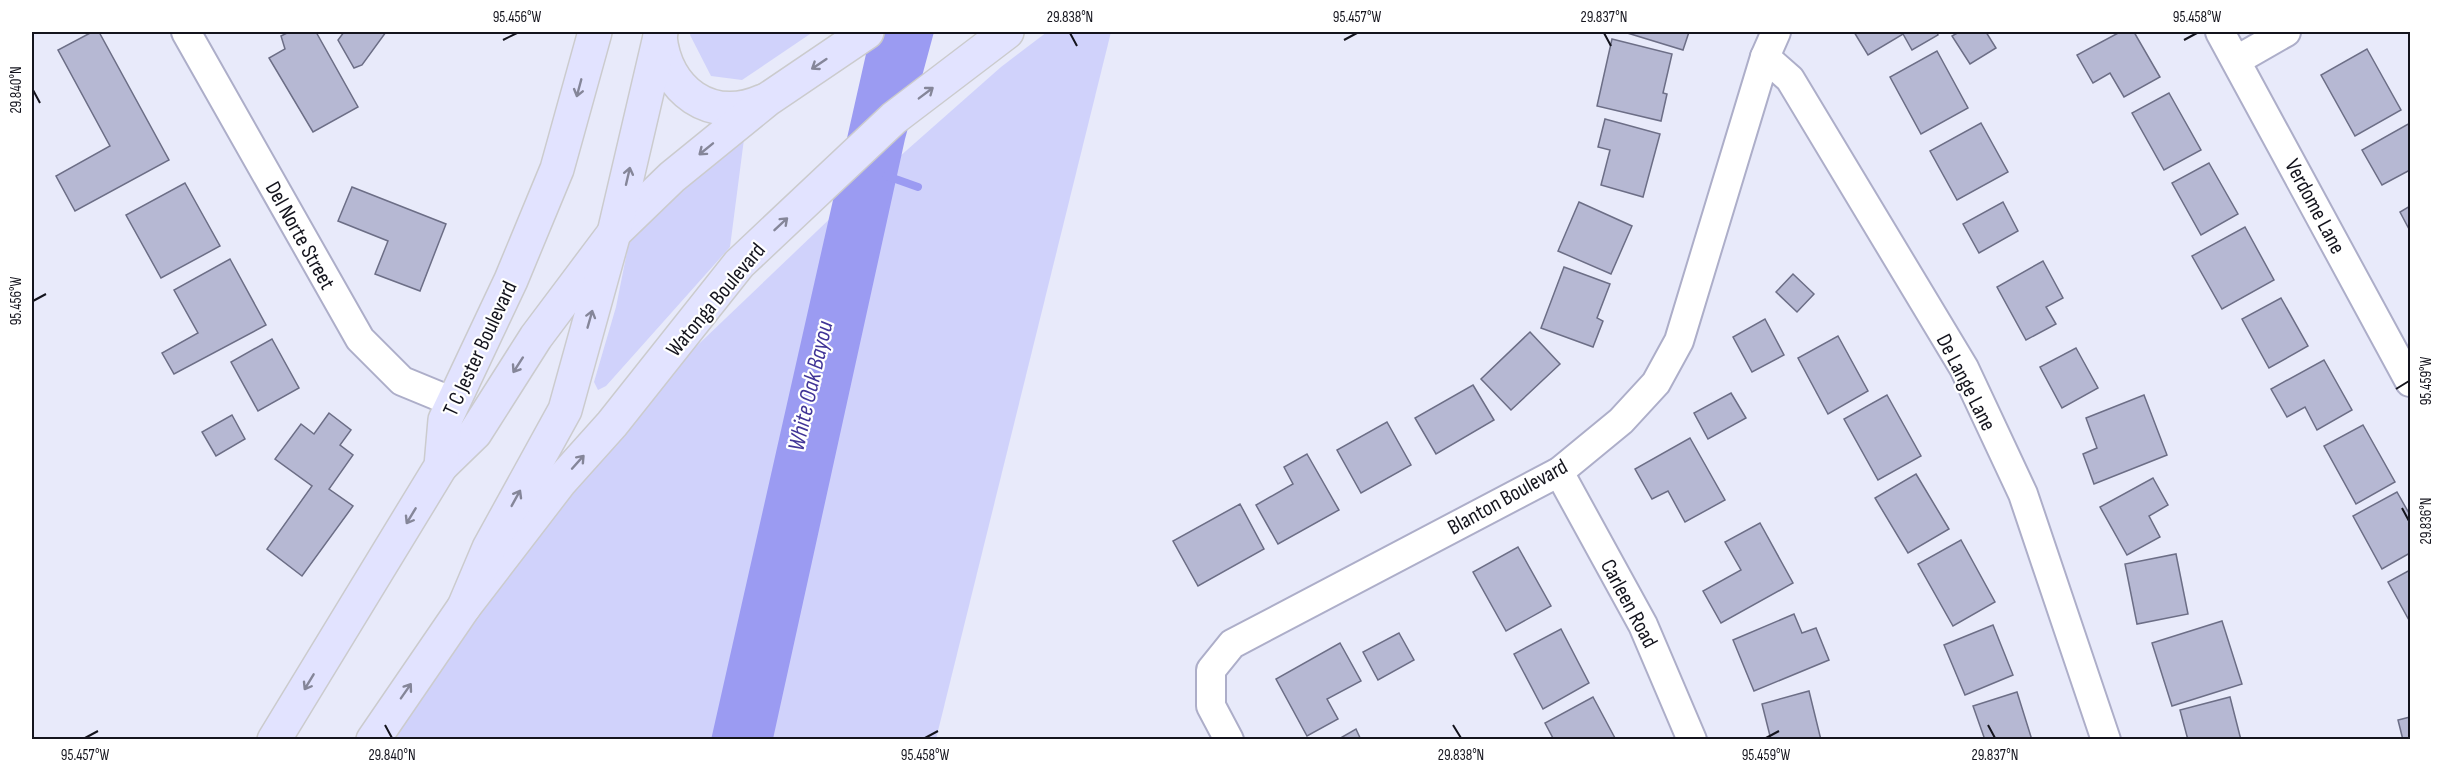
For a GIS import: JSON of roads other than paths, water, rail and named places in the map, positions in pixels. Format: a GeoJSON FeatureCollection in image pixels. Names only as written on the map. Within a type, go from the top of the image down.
{"type":"FeatureCollection","features":[{"type":"Feature","properties":{"kind":"main road","name":"T C Jester Boulevard"},"geometry":{"type":"LineString","coordinates":[[274,740],[441,466],[445,420],[511,280],[557,169],[595,32]]}},
{"type":"Feature","properties":{"kind":"main road"},"geometry":{"type":"LineString","coordinates":[[441,466],[475,433],[536,337],[614,233],[672,177],[768,99],[867,32]]}},
{"type":"Feature","properties":{"kind":"main road","name":"Watonga Boulevard"},"geometry":{"type":"LineString","coordinates":[[464,607],[560,482],[612,424],[739,264],[894,118],[1007,32]]}},
{"type":"Feature","properties":{"kind":"main road"},"geometry":{"type":"LineString","coordinates":[[661,33],[662,51],[667,68],[676,82],[695,98],[718,108],[736,109],[752,106],[768,99]]}},
{"type":"Feature","properties":{"kind":"main road"},"geometry":{"type":"LineString","coordinates":[[372,740],[464,607],[489,548],[565,410],[614,233],[661,33]]}},
{"type":"Feature","properties":{"kind":"street","name":"Del Norte Street"},"geometry":{"type":"LineString","coordinates":[[186,32],[360,339],[402,381],[453,402]]}},
{"type":"Feature","properties":{"kind":"street","name":"Verdome Lane"},"geometry":{"type":"LineString","coordinates":[[2220,32],[2410,382]]}},
{"type":"Feature","properties":{"kind":"street"},"geometry":{"type":"LineString","coordinates":[[2237,60],[2286,32]]}},
{"type":"Feature","properties":{"kind":"street","name":"Blanton Boulevard"},"geometry":{"type":"LineString","coordinates":[[1228,740],[1210,706],[1211,670],[1232,644],[1559,472],[1621,421],[1656,382],[1679,341],[1770,44]]}},
{"type":"Feature","properties":{"kind":"street","name":"De Lange Lane"},"geometry":{"type":"LineString","coordinates":[[1770,44],[1964,368],[2023,494],[2106,740]]}},
{"type":"Feature","properties":{"kind":"street","name":"Carleen Road"},"geometry":{"type":"LineString","coordinates":[[1559,472],[1643,625],[1692,740]]}},
{"type":"Feature","properties":{"kind":"water","name":"White Oak Bayou"},"geometry":{"type":"Polygon","coordinates":[[[871,32],[934,32],[905,139],[773,739],[711,740],[871,32]]]}},
{"type":"Feature","properties":{"kind":"waterway"},"geometry":{"type":"LineString","coordinates":[[887,176],[918,187]]}}]}
